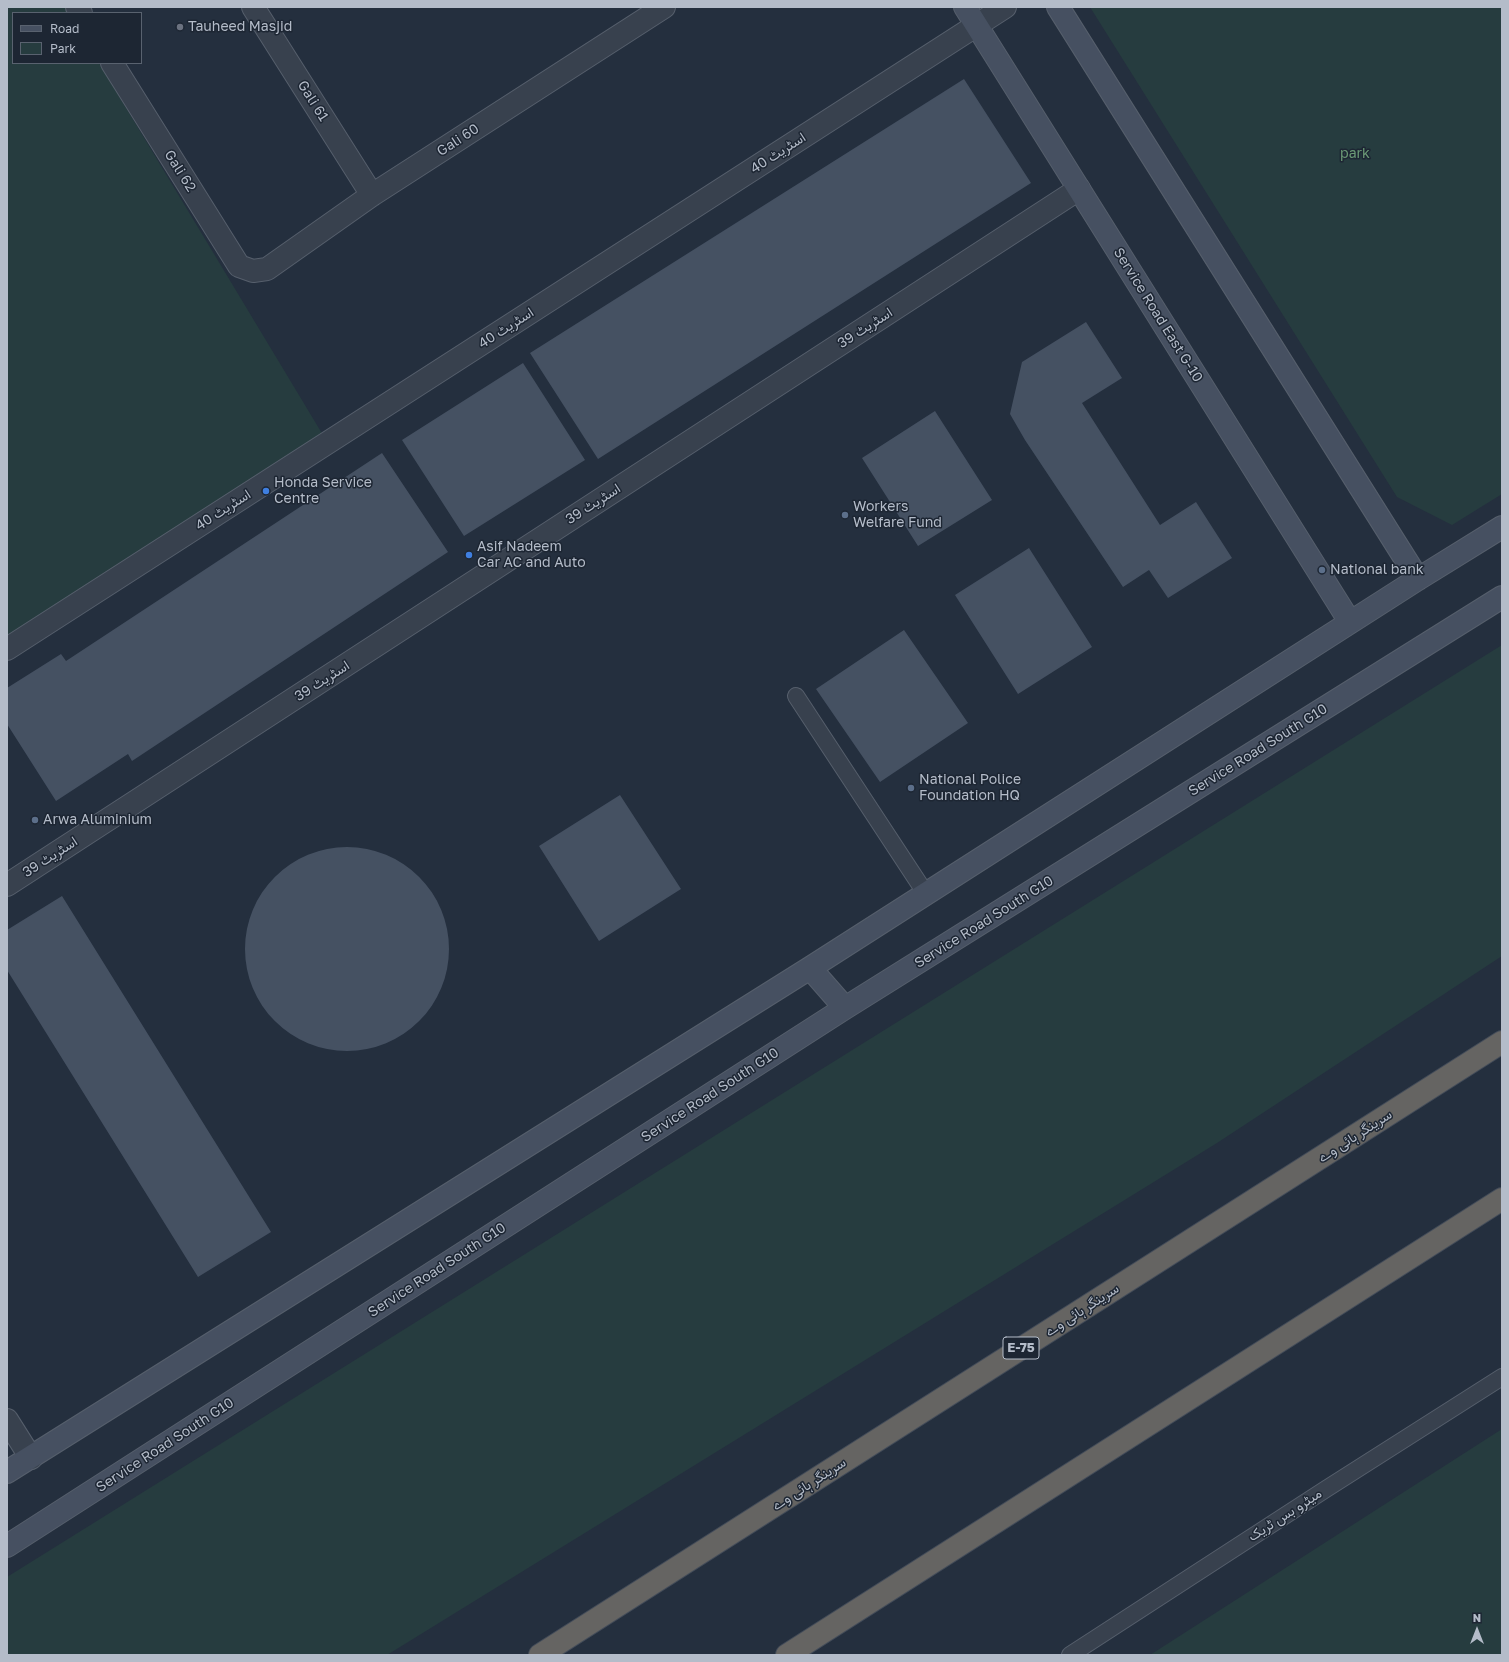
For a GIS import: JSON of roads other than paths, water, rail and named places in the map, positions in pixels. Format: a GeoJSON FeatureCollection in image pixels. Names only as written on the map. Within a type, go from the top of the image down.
{"type":"FeatureCollection","features":[{"type":"Feature","properties":{"kind":"highway","name":"سرینگر ہائی وے"},"geometry":{"type":"LineString","coordinates":[[540,1655],[1502,1042]]}},
{"type":"Feature","properties":{"kind":"highway"},"geometry":{"type":"LineString","coordinates":[[787,1655],[1502,1199]]}},
{"type":"Feature","properties":{"kind":"main road","name":"Service Road East G-10"},"geometry":{"type":"LineString","coordinates":[[965,7],[1350,622]]}},
{"type":"Feature","properties":{"kind":"main road"},"geometry":{"type":"LineString","coordinates":[[1058,7],[1418,578]]}},
{"type":"Feature","properties":{"kind":"main road"},"geometry":{"type":"LineString","coordinates":[[7,1472],[810,968],[1418,578],[1502,527]]}},
{"type":"Feature","properties":{"kind":"main road","name":"Service Road South G10"},"geometry":{"type":"LineString","coordinates":[[7,1546],[845,1008],[1502,597]]}},
{"type":"Feature","properties":{"kind":"main road"},"geometry":{"type":"LineString","coordinates":[[810,968],[845,1008]]}},
{"type":"Feature","properties":{"kind":"street","name":"Gali 61"},"geometry":{"type":"LineString","coordinates":[[253,7],[372,195]]}},
{"type":"Feature","properties":{"kind":"street","name":"Gali 60"},"geometry":{"type":"LineString","coordinates":[[253,271],[267,269],[372,195],[664,7]]}},
{"type":"Feature","properties":{"kind":"street","name":"اسٹریٹ 40"},"geometry":{"type":"LineString","coordinates":[[7,649],[1005,7]]}},
{"type":"Feature","properties":{"kind":"street","name":"Gali 62"},"geometry":{"type":"LineString","coordinates":[[113,64],[239,266],[253,271]]}},
{"type":"Feature","properties":{"kind":"street","name":"اسٹریٹ 39"},"geometry":{"type":"LineString","coordinates":[[7,885],[1079,189]]}},
{"type":"Feature","properties":{"kind":"street"},"geometry":{"type":"LineString","coordinates":[[7,1420],[31,1458]]}},
{"type":"Feature","properties":{"kind":"lane"},"geometry":{"type":"LineString","coordinates":[[796,696],[926,894]]}},
{"type":"Feature","properties":{"kind":"lane","name":"میٹرو بس ٹریک"},"geometry":{"type":"LineString","coordinates":[[1070,1655],[1502,1377]]}},
{"type":"Feature","properties":{"kind":"place","name":"Tauheed Masjid"},"geometry":{"type":"Point","coordinates":[180,27]}},
{"type":"Feature","properties":{"kind":"place","name":"Honda Service Centre"},"geometry":{"type":"Point","coordinates":[266,491]}},
{"type":"Feature","properties":{"kind":"place","name":"Workers Welfare Fund"},"geometry":{"type":"Point","coordinates":[845,515]}},
{"type":"Feature","properties":{"kind":"place","name":"Asif Nadeem Car AC and Auto"},"geometry":{"type":"Point","coordinates":[469,555]}},
{"type":"Feature","properties":{"kind":"place","name":"National bank"},"geometry":{"type":"Point","coordinates":[1322,570]}},
{"type":"Feature","properties":{"kind":"place","name":"National Police Foundation HQ"},"geometry":{"type":"Point","coordinates":[911,788]}},
{"type":"Feature","properties":{"kind":"place","name":"Arwa Aluminium"},"geometry":{"type":"Point","coordinates":[35,820]}},
{"type":"Feature","properties":{"kind":"park label","name":"park"},"geometry":{"type":"Point","coordinates":[1355,154]}}]}
